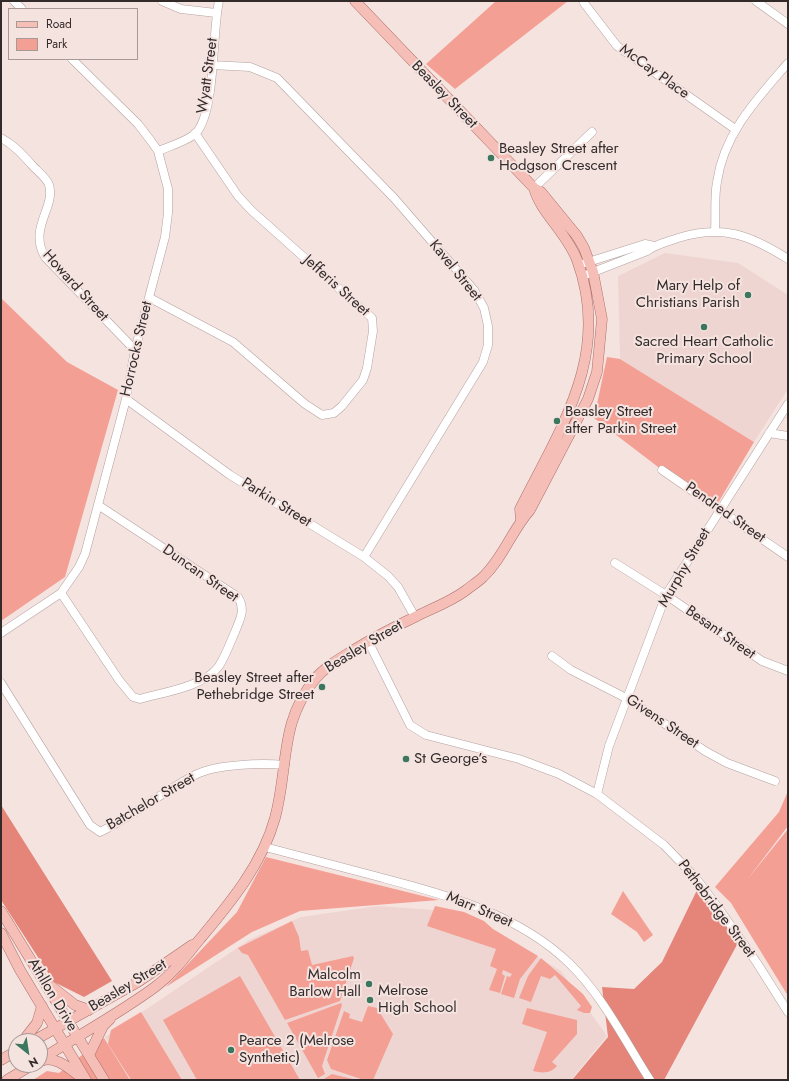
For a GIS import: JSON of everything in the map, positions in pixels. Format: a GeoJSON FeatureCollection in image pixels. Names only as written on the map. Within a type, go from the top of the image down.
{"type":"FeatureCollection","features":[{"type":"Feature","properties":{"kind":"main road","name":"Beasley Street"},"geometry":{"type":"LineString","coordinates":[[48,1056],[155,987],[184,961],[199,940],[223,913],[246,880],[265,847],[275,820],[285,766],[287,739],[292,716],[302,695],[316,677],[334,661],[368,641],[463,592],[484,576],[497,559],[521,520],[530,510],[588,398],[597,372],[602,319],[593,272],[577,236],[541,192],[534,188],[355,1]]}},
{"type":"Feature","properties":{"kind":"main road","name":"Beasley Street"},"geometry":{"type":"LineString","coordinates":[[521,520],[520,509],[562,426],[581,380],[586,359],[589,321],[583,276],[579,265],[568,240],[536,197],[534,188]]}},
{"type":"Feature","properties":{"kind":"main road","name":"Athllon Drive"},"geometry":{"type":"LineString","coordinates":[[1,911],[104,1080]]}},
{"type":"Feature","properties":{"kind":"main road","name":"Athllon Drive"},"geometry":{"type":"LineString","coordinates":[[1,933],[20,970],[86,1080]]}},
{"type":"Feature","properties":{"kind":"main road","name":"Beasley Street"},"geometry":{"type":"LineString","coordinates":[[48,1033],[138,982],[199,940]]}},
{"type":"Feature","properties":{"kind":"main road"},"geometry":{"type":"LineString","coordinates":[[44,981],[75,1005],[89,1010]]}},
{"type":"Feature","properties":{"kind":"main road"},"geometry":{"type":"LineString","coordinates":[[29,1033],[36,1023],[42,1006]]}},
{"type":"Feature","properties":{"kind":"main road"},"geometry":{"type":"LineString","coordinates":[[89,1055],[103,1026],[122,1008]]}},
{"type":"Feature","properties":{"kind":"main road"},"geometry":{"type":"LineString","coordinates":[[48,1059],[57,1061],[86,1080]]}},
{"type":"Feature","properties":{"kind":"main road"},"geometry":{"type":"LineString","coordinates":[[7,1080],[19,1073]]}},
{"type":"Feature","properties":{"kind":"street"},"geometry":{"type":"LineString","coordinates":[[162,1],[181,9],[216,13]]}},
{"type":"Feature","properties":{"kind":"street","name":"Wyatt Street"},"geometry":{"type":"LineString","coordinates":[[158,151],[186,140],[195,133],[202,122],[206,109],[212,65],[216,13],[219,1]]}},
{"type":"Feature","properties":{"kind":"street"},"geometry":{"type":"LineString","coordinates":[[756,1],[788,24]]}},
{"type":"Feature","properties":{"kind":"street","name":"McCay Place"},"geometry":{"type":"LineString","coordinates":[[584,3],[605,32],[629,56],[735,129]]}},
{"type":"Feature","properties":{"kind":"street","name":"Horrocks Street"},"geometry":{"type":"LineString","coordinates":[[1,633],[61,593],[79,567],[85,554],[126,399],[135,350],[165,237],[168,213],[168,189],[158,151],[138,124],[73,60]]}},
{"type":"Feature","properties":{"kind":"street"},"geometry":{"type":"LineString","coordinates":[[715,231],[717,183],[723,156],[735,129],[788,63]]}},
{"type":"Feature","properties":{"kind":"street","name":"Kavel Street"},"geometry":{"type":"LineString","coordinates":[[212,65],[250,66],[277,78],[394,198],[474,290],[484,308],[488,326],[488,345],[483,362],[364,557]]}},
{"type":"Feature","properties":{"kind":"street"},"geometry":{"type":"LineString","coordinates":[[534,188],[592,132]]}},
{"type":"Feature","properties":{"kind":"street","name":"Jefferis Street"},"geometry":{"type":"LineString","coordinates":[[150,298],[233,342],[305,404],[322,415],[334,413],[342,406],[363,380],[367,368],[373,331],[372,318],[366,311],[252,211],[238,196],[195,133]]}},
{"type":"Feature","properties":{"kind":"street","name":"Howard Street"},"geometry":{"type":"LineString","coordinates":[[1,138],[9,141],[48,183],[50,194],[39,241],[45,257],[135,350]]}},
{"type":"Feature","properties":{"kind":"street"},"geometry":{"type":"LineString","coordinates":[[583,276],[647,251],[654,246],[689,235],[715,231],[738,233],[759,241],[788,257]]}},
{"type":"Feature","properties":{"kind":"street"},"geometry":{"type":"LineString","coordinates":[[579,265],[645,244],[654,246]]}},
{"type":"Feature","properties":{"kind":"street","name":"Parkin Street"},"geometry":{"type":"LineString","coordinates":[[126,399],[230,475],[364,557],[393,581],[415,617]]}},
{"type":"Feature","properties":{"kind":"street","name":"Murphy Street"},"geometry":{"type":"LineString","coordinates":[[597,794],[609,746],[666,595],[788,404]]}},
{"type":"Feature","properties":{"kind":"street"},"geometry":{"type":"LineString","coordinates":[[769,433],[788,436]]}},
{"type":"Feature","properties":{"kind":"street","name":"Pendred Street"},"geometry":{"type":"LineString","coordinates":[[662,470],[788,557]]}},
{"type":"Feature","properties":{"kind":"street","name":"Duncan Street"},"geometry":{"type":"LineString","coordinates":[[61,593],[132,697],[140,699],[197,682],[214,670],[227,651],[242,613],[242,604],[238,597],[98,505]]}},
{"type":"Feature","properties":{"kind":"street","name":"Besant Street"},"geometry":{"type":"LineString","coordinates":[[616,563],[666,595],[762,661],[788,671]]}},
{"type":"Feature","properties":{"kind":"street","name":"Pethebridge Street"},"geometry":{"type":"LineString","coordinates":[[368,641],[410,725],[426,735],[519,759],[559,774],[597,794],[664,845],[695,877],[722,912],[788,1012]]}},
{"type":"Feature","properties":{"kind":"street","name":"Givens Street"},"geometry":{"type":"LineString","coordinates":[[552,656],[571,670],[628,699],[705,751],[733,766],[775,781]]}},
{"type":"Feature","properties":{"kind":"street","name":"Batchelor Street"},"geometry":{"type":"LineString","coordinates":[[1,684],[90,825],[100,832],[196,774],[221,768],[270,764],[285,766]]}},
{"type":"Feature","properties":{"kind":"street","name":"Marr Street"},"geometry":{"type":"LineString","coordinates":[[265,847],[440,893],[491,911],[524,929],[549,946],[592,988],[650,1080]]}},
{"type":"Feature","properties":{"kind":"shaded area","name":"Sacred Heart Catholic Primary School"},"geometry":{"type":"Polygon","coordinates":[[[665,253],[738,263],[788,295],[788,389],[754,442],[620,359],[618,276],[665,253]]]}},
{"type":"Feature","properties":{"kind":"shaded area"},"geometry":{"type":"Polygon","coordinates":[[[1,805],[112,981],[84,997],[54,982],[1,900],[1,805]]]}},
{"type":"Feature","properties":{"kind":"shaded area"},"geometry":{"type":"Polygon","coordinates":[[[698,888],[739,941],[664,1080],[572,1080],[608,1037],[602,987],[634,989],[662,962],[698,888]]]}},
{"type":"Feature","properties":{"kind":"shaded area","name":"Melrose High School"},"geometry":{"type":"Polygon","coordinates":[[[378,906],[462,912],[561,971],[607,1036],[571,1080],[132,1080],[105,1037],[249,940],[301,917],[378,906]]]}},
{"type":"Feature","properties":{"kind":"green space"},"geometry":{"type":"Polygon","coordinates":[[[496,1],[568,1],[455,89],[426,64],[496,1]]]}},
{"type":"Feature","properties":{"kind":"green space"},"geometry":{"type":"Polygon","coordinates":[[[1,298],[67,362],[118,390],[65,577],[1,621],[1,298]]]}},
{"type":"Feature","properties":{"kind":"green space"},"geometry":{"type":"Polygon","coordinates":[[[607,357],[620,359],[754,442],[718,503],[662,470],[594,418],[607,357]]]}},
{"type":"Feature","properties":{"kind":"green space"},"geometry":{"type":"Polygon","coordinates":[[[788,791],[788,826],[747,880],[788,829],[788,996],[731,903],[715,887],[779,812],[788,791]]]}},
{"type":"Feature","properties":{"kind":"green space"},"geometry":{"type":"Polygon","coordinates":[[[266,857],[439,900],[300,911],[252,932],[166,987],[237,912],[266,857]]]}},
{"type":"Feature","properties":{"kind":"green space"},"geometry":{"type":"Polygon","coordinates":[[[623,891],[653,935],[644,942],[637,932],[611,914],[623,891]]]}},
{"type":"Feature","properties":{"kind":"green space"},"geometry":{"type":"Polygon","coordinates":[[[435,906],[464,912],[484,921],[493,929],[538,956],[520,979],[514,998],[501,994],[507,976],[510,977],[512,974],[503,970],[502,974],[505,976],[500,993],[489,990],[497,969],[490,966],[496,949],[427,926],[435,906]]]}},
{"type":"Feature","properties":{"kind":"green space"},"geometry":{"type":"Polygon","coordinates":[[[292,921],[299,937],[301,951],[308,950],[312,965],[353,956],[354,958],[340,1001],[285,1020],[248,955],[242,953],[238,948],[292,921]]]}},
{"type":"Feature","properties":{"kind":"green space"},"geometry":{"type":"Polygon","coordinates":[[[541,958],[583,994],[592,1007],[590,1013],[584,1013],[577,1010],[581,1006],[555,975],[550,979],[541,976],[531,1002],[519,998],[528,976],[541,958]]]}},
{"type":"Feature","properties":{"kind":"green space","name":"Pearce 2 (Melrose Synthetic)"},"geometry":{"type":"Polygon","coordinates":[[[240,976],[300,1080],[197,1080],[163,1020],[240,976]]]}},
{"type":"Feature","properties":{"kind":"green space"},"geometry":{"type":"Polygon","coordinates":[[[341,1003],[342,1005],[322,1066],[325,1074],[318,1078],[287,1023],[341,1003]]]}},
{"type":"Feature","properties":{"kind":"green space"},"geometry":{"type":"Polygon","coordinates":[[[368,1006],[377,1008],[393,1034],[373,1080],[364,1080],[331,1069],[327,1060],[344,1011],[350,1014],[349,1018],[362,1022],[368,1006]]]}},
{"type":"Feature","properties":{"kind":"green space"},"geometry":{"type":"Polygon","coordinates":[[[527,1008],[577,1020],[577,1034],[552,1062],[557,1066],[549,1072],[533,1071],[547,1032],[522,1024],[527,1008]]]}},
{"type":"Feature","properties":{"kind":"green space"},"geometry":{"type":"Polygon","coordinates":[[[141,1012],[182,1080],[131,1080],[108,1044],[111,1030],[141,1012]]]}},
{"type":"Feature","properties":{"kind":"green space"},"geometry":{"type":"Polygon","coordinates":[[[104,1038],[130,1080],[33,1080],[44,1073],[48,1073],[48,1071],[59,1073],[104,1038]]]}},
{"type":"Feature","properties":{"kind":"green space"},"geometry":{"type":"Polygon","coordinates":[[[332,1074],[357,1080],[322,1080],[332,1074]]]}},
{"type":"Feature","properties":{"kind":"place","name":"Beasley Street after Hodgson Crescent"},"geometry":{"type":"Point","coordinates":[491,158]}},
{"type":"Feature","properties":{"kind":"place","name":"Mary Help of Christians Parish"},"geometry":{"type":"Point","coordinates":[748,295]}},
{"type":"Feature","properties":{"kind":"place","name":"Sacred Heart Catholic Primary School"},"geometry":{"type":"Point","coordinates":[704,327]}},
{"type":"Feature","properties":{"kind":"place","name":"Beasley Street after Parkin Street"},"geometry":{"type":"Point","coordinates":[557,421]}},
{"type":"Feature","properties":{"kind":"place","name":"Beasley Street after Pethebridge Street"},"geometry":{"type":"Point","coordinates":[322,687]}},
{"type":"Feature","properties":{"kind":"place","name":"St George’s"},"geometry":{"type":"Point","coordinates":[406,759]}},
{"type":"Feature","properties":{"kind":"place","name":"Malcolm Barlow Hall"},"geometry":{"type":"Point","coordinates":[369,984]}},
{"type":"Feature","properties":{"kind":"place","name":"Melrose High School"},"geometry":{"type":"Point","coordinates":[370,1000]}},
{"type":"Feature","properties":{"kind":"place","name":"Pearce 2 (Melrose Synthetic)"},"geometry":{"type":"Point","coordinates":[231,1050]}}]}
